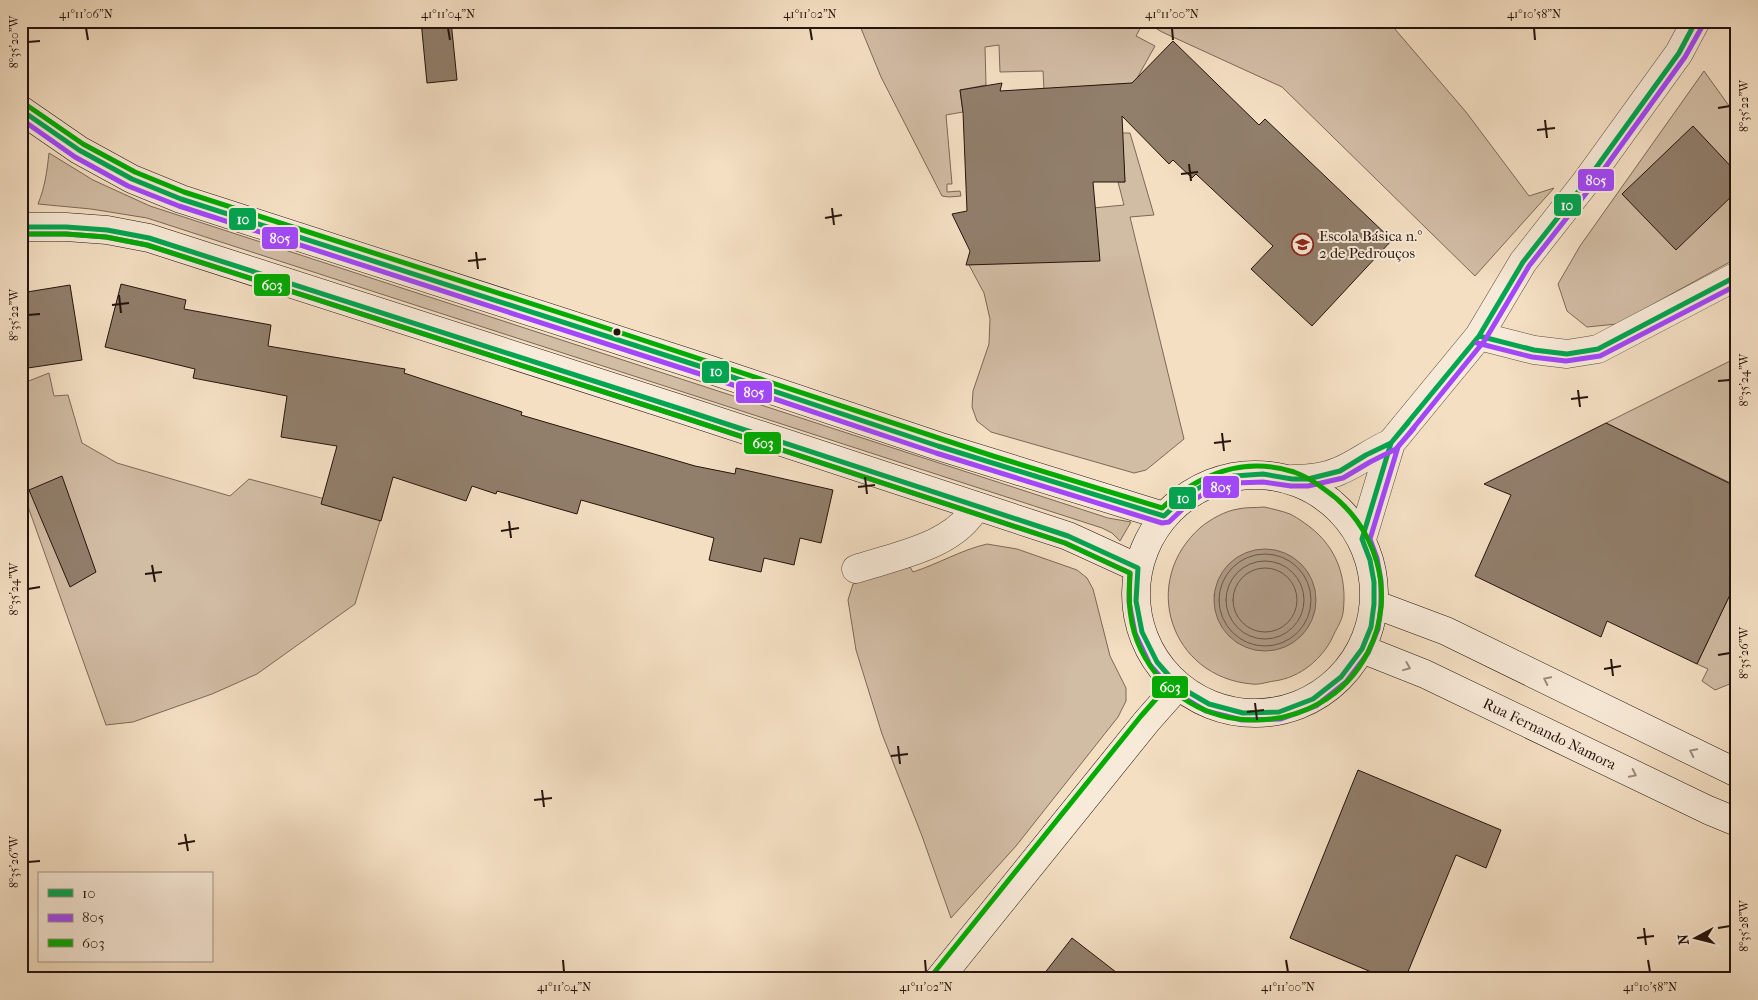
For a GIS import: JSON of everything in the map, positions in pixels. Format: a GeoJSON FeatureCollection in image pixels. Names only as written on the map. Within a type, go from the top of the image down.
{"type":"FeatureCollection","features":[{"type":"Feature","properties":{"kind":"main road"},"geometry":{"type":"LineString","coordinates":[[1362,539],[1391,443],[1479,336],[1523,262],[1585,183],[1679,53],[1696,21]]}},
{"type":"Feature","properties":{"kind":"main road"},"geometry":{"type":"LineString","coordinates":[[21,110],[36,118],[79,150],[132,179],[181,199],[948,449],[1164,516]]}},
{"type":"Feature","properties":{"kind":"main road"},"geometry":{"type":"LineString","coordinates":[[21,227],[66,227],[107,230],[149,238],[1068,536],[1138,568]]}},
{"type":"Feature","properties":{"kind":"main road"},"geometry":{"type":"LineString","coordinates":[[1479,336],[1534,350],[1567,354],[1598,349],[1737,276]]}},
{"type":"Feature","properties":{"kind":"main road"},"geometry":{"type":"LineString","coordinates":[[1292,479],[1320,494],[1344,513],[1362,539],[1370,560],[1374,582],[1371,627],[1362,649],[1341,677],[1312,699],[1279,712],[1243,713],[1209,704],[1178,686],[1157,662],[1142,632],[1136,601],[1138,568],[1148,541],[1164,516],[1183,498],[1205,484],[1234,476],[1263,474],[1292,479],[1315,478],[1340,471],[1366,455],[1391,443]]}},
{"type":"Feature","properties":{"kind":"main road"},"geometry":{"type":"LineString","coordinates":[[856,569],[936,543],[970,518],[976,506]]}},
{"type":"Feature","properties":{"kind":"main road"},"geometry":{"type":"LineString","coordinates":[[1374,604],[1446,631],[1737,773]]}},
{"type":"Feature","properties":{"kind":"main road","name":"Rua Fernando Namora"},"geometry":{"type":"LineString","coordinates":[[1362,649],[1425,674],[1708,810],[1737,822]]}},
{"type":"Feature","properties":{"kind":"main road"},"geometry":{"type":"LineString","coordinates":[[939,979],[1140,729],[1178,686]]}},
{"type":"Feature","properties":{"kind":"shaded area"},"geometry":{"type":"Polygon","coordinates":[[[858,21],[1144,21],[1136,36],[1155,46],[1121,107],[1120,84],[1044,89],[1043,71],[1000,72],[999,45],[985,47],[986,85],[960,90],[963,112],[946,115],[952,184],[947,184],[947,192],[960,191],[961,196],[949,197],[942,196],[881,77],[858,21]]]}},
{"type":"Feature","properties":{"kind":"shaded area"},"geometry":{"type":"Polygon","coordinates":[[[1144,21],[1388,21],[1466,112],[1529,196],[1554,188],[1475,276],[1282,87],[1162,32],[1144,21]]]}},
{"type":"Feature","properties":{"kind":"shaded area"},"geometry":{"type":"Polygon","coordinates":[[[1704,71],[1737,117],[1737,258],[1617,324],[1587,327],[1567,311],[1558,284],[1580,246],[1704,71]]]}},
{"type":"Feature","properties":{"kind":"shaded area"},"geometry":{"type":"Polygon","coordinates":[[[1122,133],[1130,133],[1154,215],[1130,217],[1184,439],[1146,470],[1134,473],[991,432],[977,421],[972,407],[973,391],[989,344],[990,319],[984,293],[969,265],[1093,208],[1124,205],[1118,182],[1125,182],[1122,133]]]}},
{"type":"Feature","properties":{"kind":"shaded area"},"geometry":{"type":"Polygon","coordinates":[[[49,153],[93,180],[150,206],[1108,518],[1131,522],[1120,541],[1112,533],[1102,528],[147,218],[91,209],[38,204],[44,185],[49,153]]]}},
{"type":"Feature","properties":{"kind":"shaded area"},"geometry":{"type":"Polygon","coordinates":[[[1734,359],[1737,366],[1737,486],[1606,423],[1734,359]]]}},
{"type":"Feature","properties":{"kind":"shaded area"},"geometry":{"type":"Polygon","coordinates":[[[49,373],[54,396],[68,395],[82,443],[117,463],[230,496],[249,479],[382,514],[355,604],[257,674],[212,694],[133,722],[106,725],[21,487],[21,384],[49,373]]]}},
{"type":"Feature","properties":{"kind":"shaded area"},"geometry":{"type":"Polygon","coordinates":[[[1264,507],[1292,515],[1314,530],[1323,540],[1337,561],[1341,573],[1344,599],[1341,621],[1330,643],[1317,659],[1293,676],[1255,684],[1224,677],[1201,664],[1183,645],[1173,623],[1168,599],[1171,573],[1182,549],[1201,527],[1214,518],[1228,512],[1241,508],[1264,507]],[[1214,594],[1216,611],[1222,627],[1281,648],[1302,635],[1314,613],[1214,594]]]}},
{"type":"Feature","properties":{"kind":"shaded area"},"geometry":{"type":"Polygon","coordinates":[[[987,544],[1017,549],[1077,570],[1087,578],[1093,589],[1110,656],[1126,688],[1126,701],[1118,717],[1016,846],[951,918],[922,836],[882,734],[856,650],[848,600],[853,584],[910,567],[913,572],[987,544]]]}},
{"type":"Feature","properties":{"kind":"shaded area"},"geometry":{"type":"Polygon","coordinates":[[[1737,580],[1737,681],[1715,690],[1702,681],[1708,669],[1697,664],[1737,580]]]}},
{"type":"Feature","properties":{"kind":"water"},"geometry":{"type":"Polygon","coordinates":[[[1265,549],[1284,553],[1301,564],[1312,581],[1316,600],[1312,619],[1301,636],[1284,647],[1265,651],[1246,647],[1229,636],[1218,619],[1214,600],[1218,581],[1229,564],[1246,553],[1265,549]]]}},
{"type":"Feature","properties":{"kind":"building"},"geometry":{"type":"Polygon","coordinates":[[[421,21],[451,21],[457,80],[427,83],[421,21]]]}},
{"type":"Feature","properties":{"kind":"building"},"geometry":{"type":"Polygon","coordinates":[[[1173,41],[1259,125],[1265,119],[1392,240],[1312,326],[1251,269],[1273,246],[1196,174],[1192,178],[1173,160],[1169,164],[1122,116],[1125,182],[1093,182],[1100,261],[966,265],[970,251],[952,214],[967,211],[963,112],[960,90],[1002,83],[1000,91],[1132,83],[1173,41]]]}},
{"type":"Feature","properties":{"kind":"building"},"geometry":{"type":"Polygon","coordinates":[[[1693,126],[1737,173],[1737,191],[1676,250],[1622,194],[1693,126]]]}},
{"type":"Feature","properties":{"kind":"building"},"geometry":{"type":"Polygon","coordinates":[[[121,284],[186,300],[184,309],[271,325],[268,346],[405,369],[404,373],[522,412],[521,415],[695,466],[735,474],[736,468],[833,490],[821,543],[800,538],[794,565],[764,558],[761,572],[709,560],[714,538],[581,500],[577,514],[497,491],[496,494],[472,486],[466,501],[393,477],[381,521],[321,504],[337,446],[281,437],[287,396],[193,378],[195,369],[105,347],[121,284]]]}},
{"type":"Feature","properties":{"kind":"building"},"geometry":{"type":"Polygon","coordinates":[[[70,285],[82,360],[21,369],[21,293],[70,285]]]}},
{"type":"Feature","properties":{"kind":"building"},"geometry":{"type":"Polygon","coordinates":[[[1606,423],[1737,487],[1737,580],[1697,664],[1607,621],[1601,637],[1475,576],[1511,495],[1484,484],[1606,423]]]}},
{"type":"Feature","properties":{"kind":"building"},"geometry":{"type":"Polygon","coordinates":[[[62,476],[96,572],[70,587],[29,490],[62,476]]]}},
{"type":"Feature","properties":{"kind":"building"},"geometry":{"type":"Polygon","coordinates":[[[1358,770],[1501,830],[1486,868],[1456,855],[1405,979],[1388,979],[1290,938],[1358,770]]]}},
{"type":"Feature","properties":{"kind":"building"},"geometry":{"type":"Polygon","coordinates":[[[1072,938],[1125,979],[1040,979],[1072,938]]]}},
{"type":"Feature","properties":{"kind":"transit line","name":"10"},"geometry":{"type":"LineString","coordinates":[[21,227],[66,227],[107,230],[149,238],[1068,536],[1138,568],[1136,601],[1142,632],[1157,662],[1178,686],[1209,704],[1243,713],[1279,712],[1313,699],[1341,677],[1362,649],[1371,627],[1374,604],[1374,582],[1370,560],[1362,539],[1391,443],[1479,336],[1523,262],[1585,183],[1679,53],[1696,21]]}},
{"type":"Feature","properties":{"kind":"transit line","name":"805"},"geometry":{"type":"LineString","coordinates":[[21,234],[66,234],[106,237],[147,245],[682,417],[1065,543],[1130,573],[1129,602],[1135,633],[1150,665],[1174,692],[1206,711],[1242,720],[1281,719],[1316,706],[1346,682],[1368,653],[1378,629],[1381,605],[1381,581],[1377,558],[1370,539],[1398,447],[1485,340],[1529,266],[1591,187],[1685,57],[1703,25]]}},
{"type":"Feature","properties":{"kind":"transit line","name":"603"},"geometry":{"type":"LineString","coordinates":[[21,234],[66,234],[106,237],[147,245],[682,417],[1065,543],[1130,573],[1130,612],[1141,650],[1162,681],[1189,702],[1221,715],[1254,720],[1288,716],[1320,703],[1347,682],[1368,652],[1377,630],[1381,607],[1381,584],[1377,562],[1369,541],[1357,521],[1342,504],[1317,484],[1294,472],[1257,466],[1223,471],[1191,486],[1162,508],[993,456],[576,318],[184,192],[135,172],[83,144],[25,104]]}},
{"type":"Feature","properties":{"kind":"transit line","name":"10"},"geometry":{"type":"LineString","coordinates":[[21,110],[79,150],[132,179],[181,199],[702,367],[938,446],[1164,516],[1183,498],[1205,484],[1234,476],[1263,474],[1292,479],[1308,479],[1340,471],[1366,455],[1391,443],[1408,423]]}},
{"type":"Feature","properties":{"kind":"transit line","name":"805"},"geometry":{"type":"LineString","coordinates":[[21,119],[75,157],[128,186],[179,206],[700,374],[936,453],[1162,523],[1169,522],[1188,504],[1208,491],[1235,483],[1263,482],[1291,486],[1308,486],[1343,478],[1396,449],[1414,428]]}},
{"type":"Feature","properties":{"kind":"transit line","name":"10"},"geometry":{"type":"LineString","coordinates":[[1479,336],[1534,350],[1567,354],[1598,349],[1737,276]]}},
{"type":"Feature","properties":{"kind":"transit line","name":"805"},"geometry":{"type":"LineString","coordinates":[[1477,343],[1532,357],[1566,361],[1600,356],[1737,285]]}},
{"type":"Feature","properties":{"kind":"transit line","name":"603"},"geometry":{"type":"LineString","coordinates":[[933,974],[1141,716],[1172,681]]}},
{"type":"Feature","properties":{"kind":"place","name":"Escola Básica n.º 2 de Pedrouços"},"geometry":{"type":"Point","coordinates":[1303,245]}}]}
